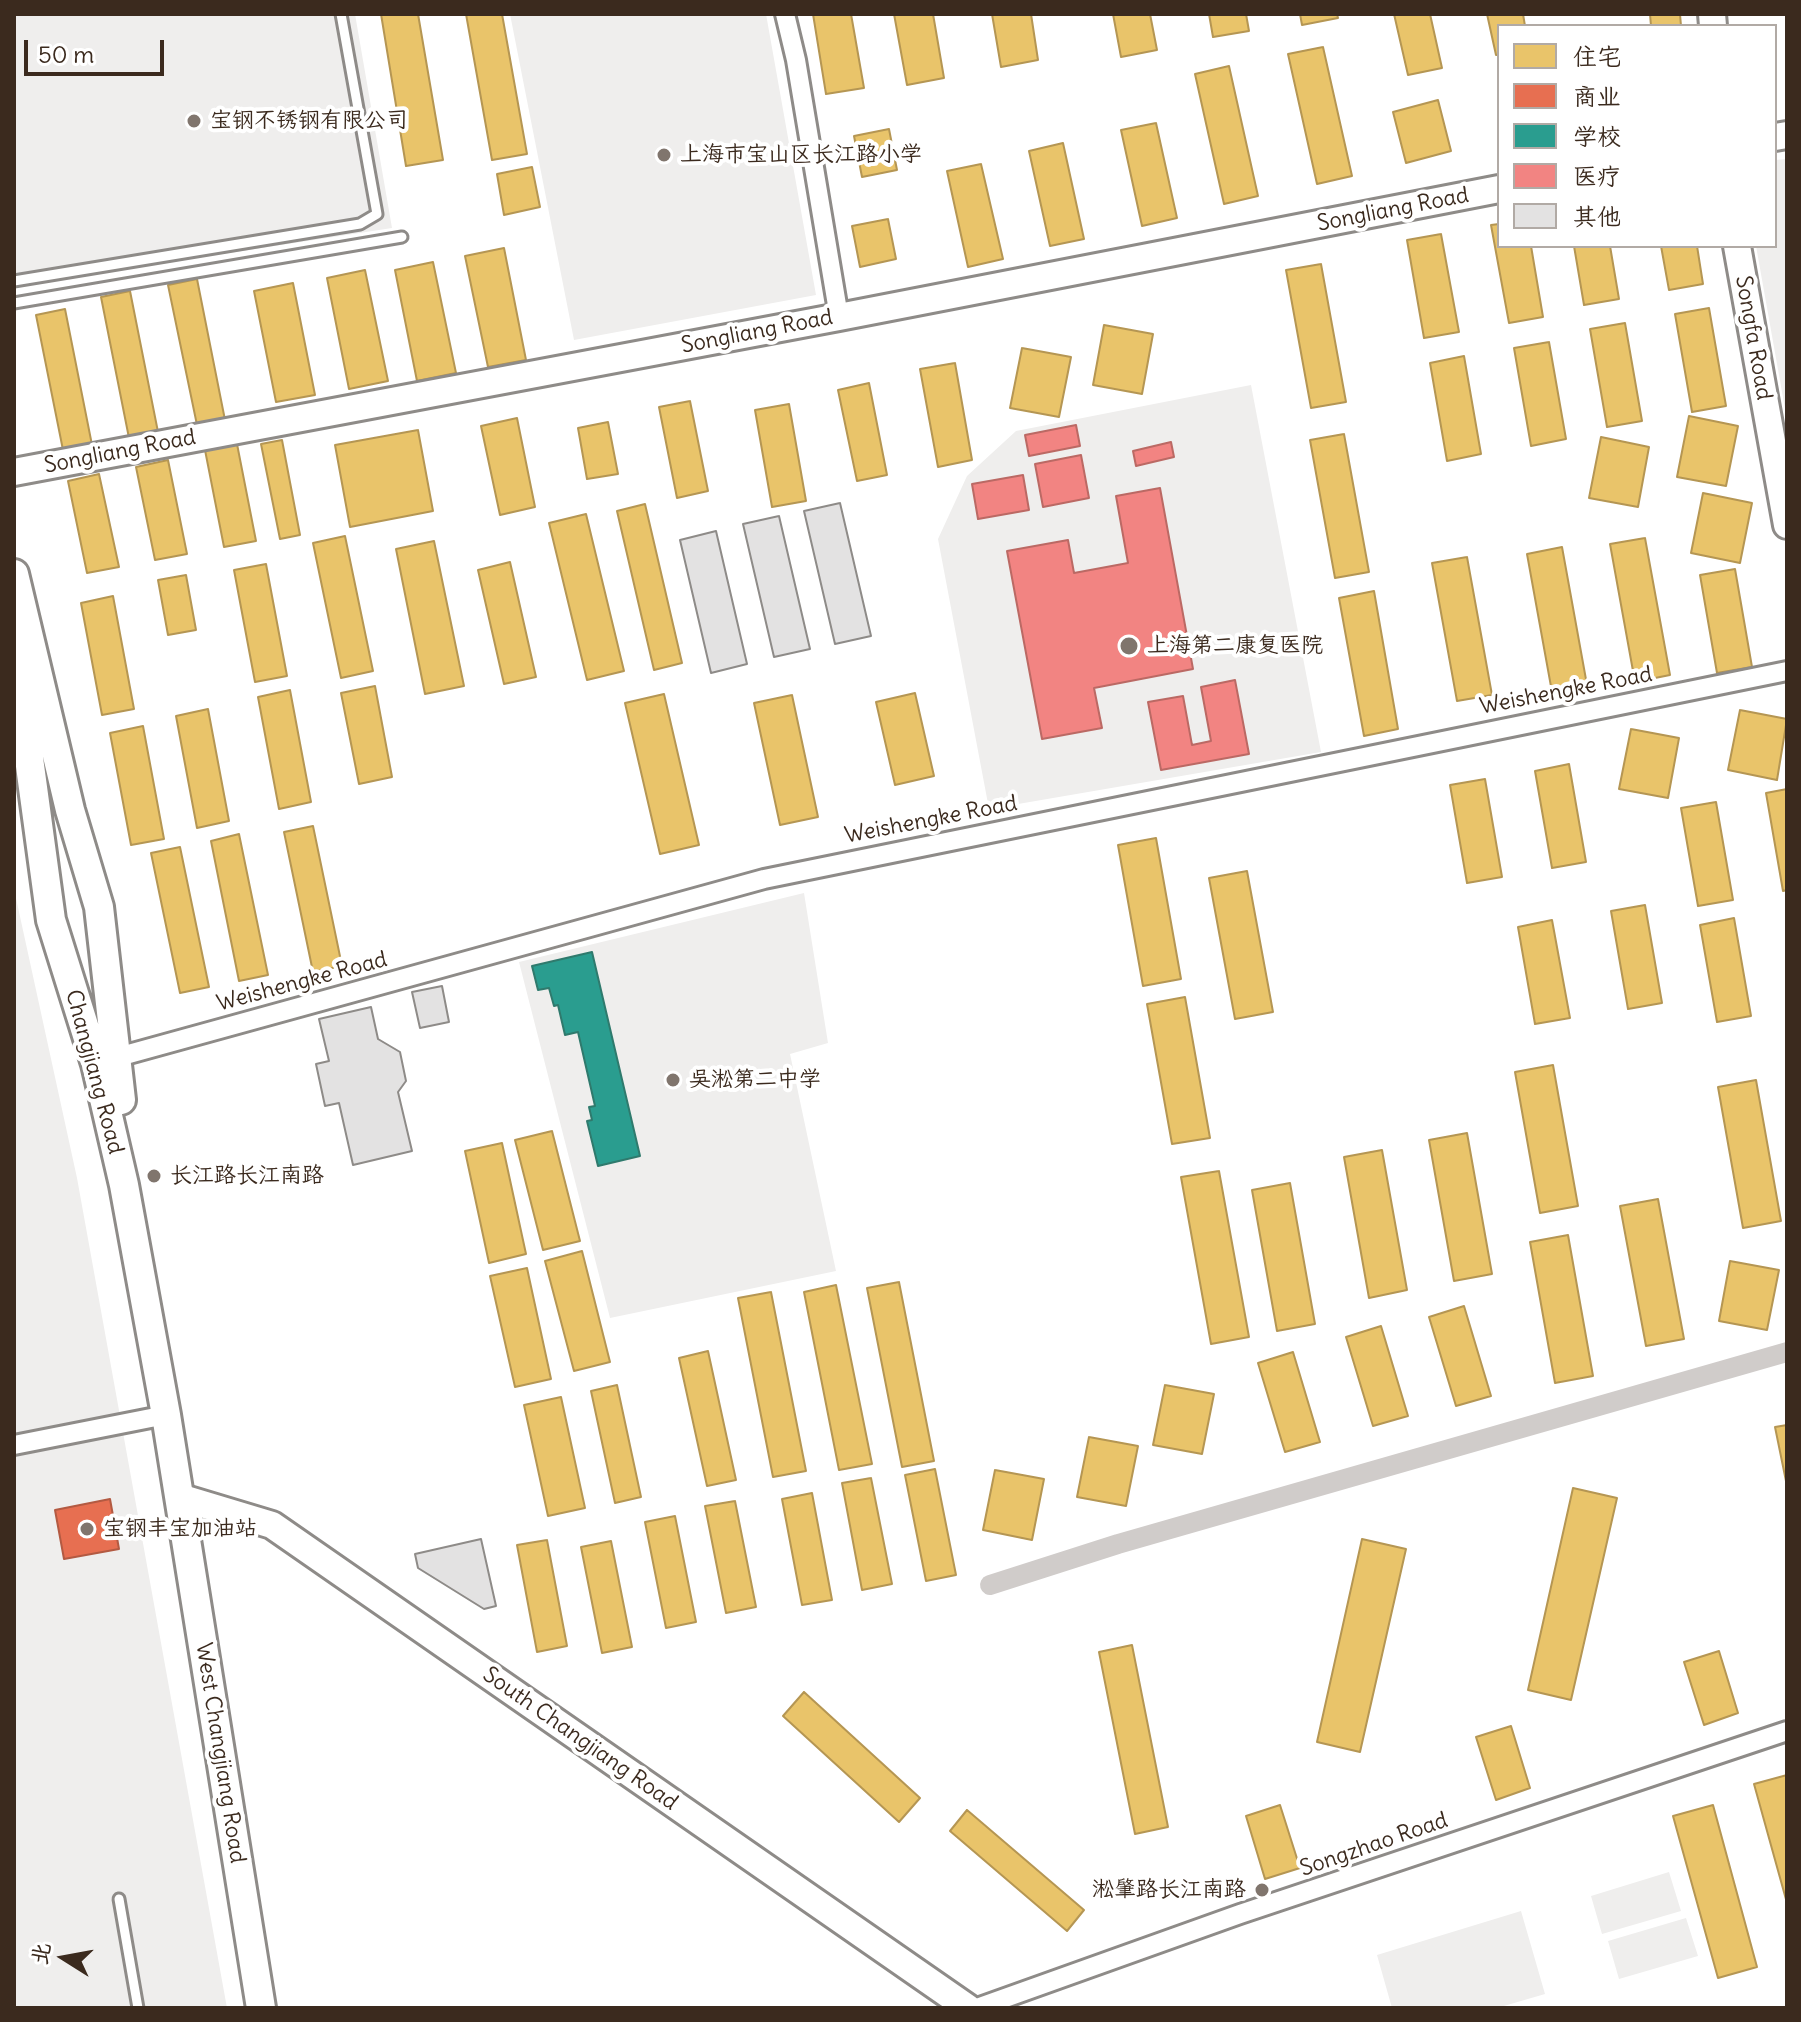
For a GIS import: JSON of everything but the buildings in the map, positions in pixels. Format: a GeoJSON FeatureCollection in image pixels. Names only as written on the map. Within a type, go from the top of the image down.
{"type":"FeatureCollection","features":[{"type":"Feature","properties":{"kind":"main road"},"geometry":{"type":"LineString","coordinates":[[14,574],[70,810],[99,907],[106,1061]]}},
{"type":"Feature","properties":{"kind":"main road","name":"Changjiang Road"},"geometry":{"type":"LineString","coordinates":[[14,648],[51,920],[106,1061],[124,1122],[124,1185],[179,1497]]}},
{"type":"Feature","properties":{"kind":"main road","name":"West Changjiang Road"},"geometry":{"type":"LineString","coordinates":[[179,1497],[261,2008]]}},
{"type":"Feature","properties":{"kind":"street"},"geometry":{"type":"LineString","coordinates":[[785,14],[796,60],[839,317]]}},
{"type":"Feature","properties":{"kind":"street","name":"Songliang Road"},"geometry":{"type":"LineString","coordinates":[[14,472],[1497,189]]}},
{"type":"Feature","properties":{"kind":"street","name":"Songfa Road"},"geometry":{"type":"LineString","coordinates":[[1737,248],[1787,525]]}},
{"type":"Feature","properties":{"kind":"street","name":"Weishengke Road"},"geometry":{"type":"LineString","coordinates":[[106,1061],[764,879],[1787,671]]}},
{"type":"Feature","properties":{"kind":"street"},"geometry":{"type":"LineString","coordinates":[[14,1445],[166,1415]]}},
{"type":"Feature","properties":{"kind":"street","name":"South Changjiang Road"},"geometry":{"type":"LineString","coordinates":[[179,1497],[272,1525],[968,2008]]}},
{"type":"Feature","properties":{"kind":"street","name":"Songzhao Road"},"geometry":{"type":"LineString","coordinates":[[977,2008],[1240,1914],[1787,1731]]}},
{"type":"Feature","properties":{"kind":"lane"},"geometry":{"type":"LineString","coordinates":[[14,281],[360,224],[377,214],[341,14]]}},
{"type":"Feature","properties":{"kind":"lane"},"geometry":{"type":"LineString","coordinates":[[14,303],[402,237]]}},
{"type":"Feature","properties":{"kind":"lane"},"geometry":{"type":"LineString","coordinates":[[119,1899],[138,2008]]}},
{"type":"Feature","properties":{"kind":"shaded area","name":"宝钢不锈钢有限公司"},"geometry":{"type":"Polygon","coordinates":[[[14,14],[355,14],[392,228],[14,286],[14,14]]]}},
{"type":"Feature","properties":{"kind":"shaded area","name":"上海市宝山区长江路小学"},"geometry":{"type":"Polygon","coordinates":[[[510,14],[766,14],[816,295],[574,340],[510,14]]]}},
{"type":"Feature","properties":{"kind":"shaded area"},"geometry":{"type":"Polygon","coordinates":[[[1787,159],[1787,420],[1756,248],[1777,248],[1777,160],[1787,159]]]}},
{"type":"Feature","properties":{"kind":"shaded area","name":"上海第二康复医院"},"geometry":{"type":"Polygon","coordinates":[[[1251,385],[1321,752],[989,809],[938,539],[967,476],[1016,431],[1251,385]]]}},
{"type":"Feature","properties":{"kind":"shaded area"},"geometry":{"type":"Polygon","coordinates":[[[14,889],[77,1178],[227,2008],[14,2008],[14,889]]]}},
{"type":"Feature","properties":{"kind":"shaded area","name":"吴淞第二中学"},"geometry":{"type":"Polygon","coordinates":[[[804,893],[828,1043],[790,1054],[836,1271],[610,1318],[519,962],[804,893]]]}},
{"type":"Feature","properties":{"kind":"shaded area"},"geometry":{"type":"Polygon","coordinates":[[[1669,1872],[1681,1911],[1602,1934],[1591,1896],[1669,1872]]]}},
{"type":"Feature","properties":{"kind":"shaded area"},"geometry":{"type":"Polygon","coordinates":[[[1521,1911],[1545,1994],[1497,2008],[1392,2008],[1377,1955],[1521,1911]]]}},
{"type":"Feature","properties":{"kind":"shaded area"},"geometry":{"type":"Polygon","coordinates":[[[1686,1918],[1698,1956],[1619,1979],[1608,1941],[1686,1918]]]}},
{"type":"Feature","properties":{"kind":"waterway"},"geometry":{"type":"LineString","coordinates":[[990,1585],[1118,1544],[1787,1352]]}},
{"type":"Feature","properties":{"kind":"place","name":"宝钢不锈钢有限公司"},"geometry":{"type":"Point","coordinates":[194,121]}},
{"type":"Feature","properties":{"kind":"place","name":"上海市宝山区长江路小学"},"geometry":{"type":"Point","coordinates":[664,155]}},
{"type":"Feature","properties":{"kind":"place","name":"上海第二康复医院"},"geometry":{"type":"Point","coordinates":[1129,646]}},
{"type":"Feature","properties":{"kind":"place","name":"吴淞第二中学"},"geometry":{"type":"Point","coordinates":[673,1080]}},
{"type":"Feature","properties":{"kind":"place","name":"长江路长江南路"},"geometry":{"type":"Point","coordinates":[154,1176]}},
{"type":"Feature","properties":{"kind":"place","name":"宝钢丰宝加油站"},"geometry":{"type":"Point","coordinates":[87,1529]}},
{"type":"Feature","properties":{"kind":"place","name":"淞肇路长江南路"},"geometry":{"type":"Point","coordinates":[1262,1890]}}]}
